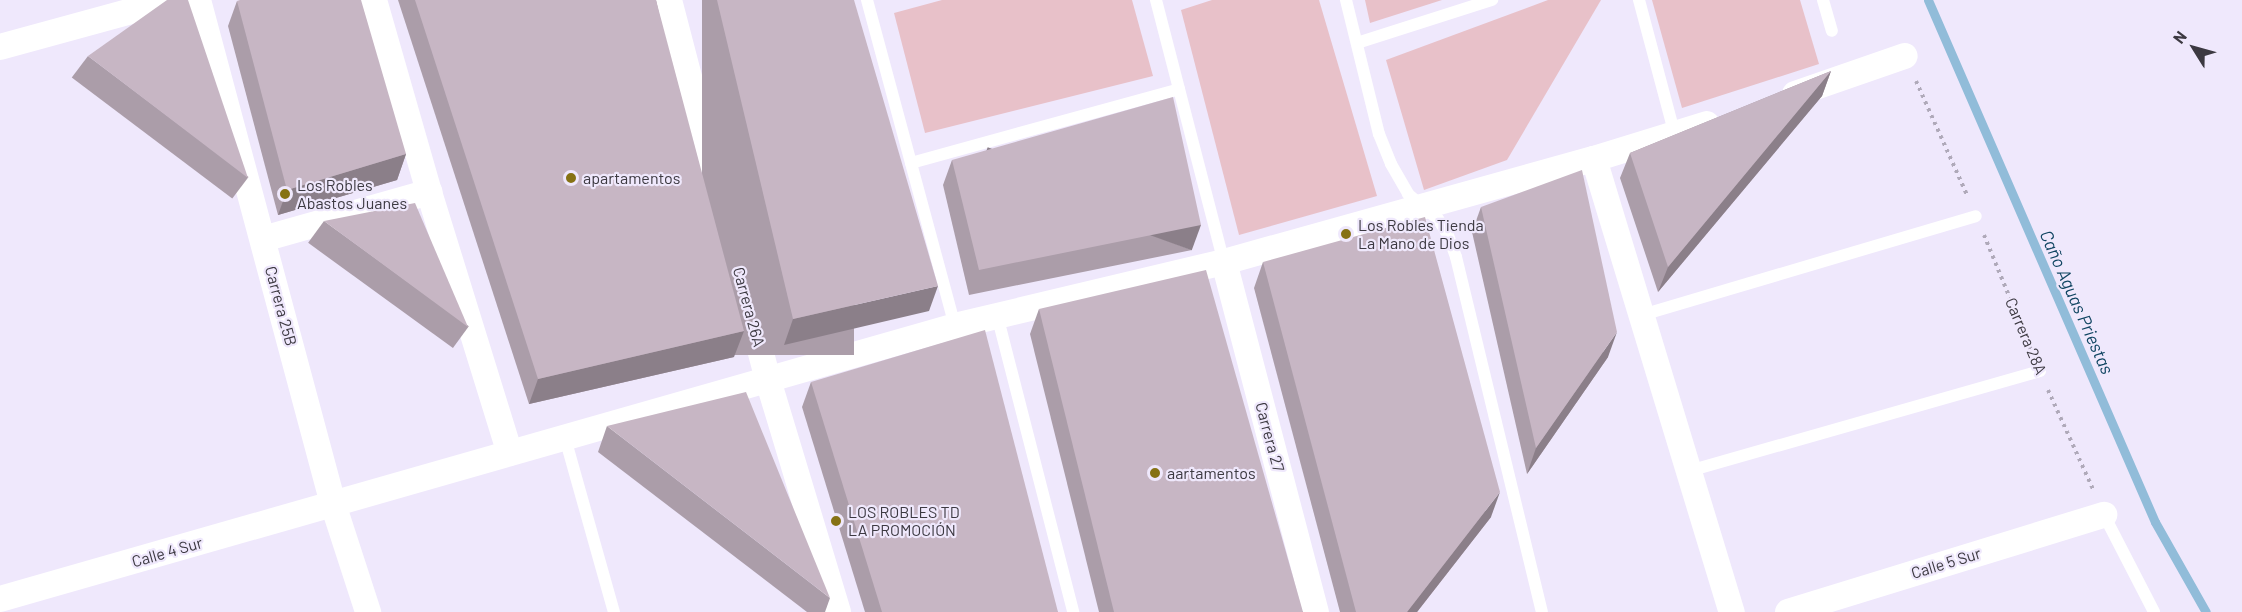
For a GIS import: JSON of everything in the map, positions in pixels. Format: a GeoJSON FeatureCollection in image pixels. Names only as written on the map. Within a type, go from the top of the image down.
{"type":"FeatureCollection","features":[{"type":"Feature","properties":{"kind":"street"},"geometry":{"type":"LineString","coordinates":[[0,47],[172,0]]}},
{"type":"Feature","properties":{"kind":"street","name":"Carrera 25B"},"geometry":{"type":"LineString","coordinates":[[198,0],[333,504],[368,612]]}},
{"type":"Feature","properties":{"kind":"street"},"geometry":{"type":"LineString","coordinates":[[374,0],[429,192],[510,453]]}},
{"type":"Feature","properties":{"kind":"street","name":"Carrera 26A"},"geometry":{"type":"LineString","coordinates":[[669,0],[768,380],[838,612]]}},
{"type":"Feature","properties":{"kind":"street"},"geometry":{"type":"LineString","coordinates":[[1774,101],[1905,56]]}},
{"type":"Feature","properties":{"kind":"street","name":"Calle 4 Sur"},"geometry":{"type":"LineString","coordinates":[[0,599],[956,326],[1224,262],[1594,159],[1730,116]]}},
{"type":"Feature","properties":{"kind":"street"},"geometry":{"type":"LineString","coordinates":[[1594,159],[1732,612]]}},
{"type":"Feature","properties":{"kind":"street"},"geometry":{"type":"LineString","coordinates":[[263,238],[429,192]]}},
{"type":"Feature","properties":{"kind":"street","name":"Carrera 27"},"geometry":{"type":"LineString","coordinates":[[1224,262],[1316,612]]}},
{"type":"Feature","properties":{"kind":"street","name":"Calle 5 Sur"},"geometry":{"type":"LineString","coordinates":[[1788,612],[2104,515]]}},
{"type":"Feature","properties":{"kind":"lane"},"geometry":{"type":"LineString","coordinates":[[867,0],[956,326]]}},
{"type":"Feature","properties":{"kind":"lane"},"geometry":{"type":"LineString","coordinates":[[1156,0],[1224,262]]}},
{"type":"Feature","properties":{"kind":"lane"},"geometry":{"type":"LineString","coordinates":[[1346,0],[1379,134],[1401,183],[1421,207],[1437,219],[1448,235],[1456,257],[1542,612]]}},
{"type":"Feature","properties":{"kind":"lane"},"geometry":{"type":"LineString","coordinates":[[1357,43],[1492,0]]}},
{"type":"Feature","properties":{"kind":"lane"},"geometry":{"type":"LineString","coordinates":[[1638,0],[1675,135]]}},
{"type":"Feature","properties":{"kind":"lane"},"geometry":{"type":"LineString","coordinates":[[1823,0],[1832,31]]}},
{"type":"Feature","properties":{"kind":"lane"},"geometry":{"type":"LineString","coordinates":[[911,163],[1179,89]]}},
{"type":"Feature","properties":{"kind":"lane"},"geometry":{"type":"LineString","coordinates":[[1641,315],[1976,216]]}},
{"type":"Feature","properties":{"kind":"lane"},"geometry":{"type":"LineString","coordinates":[[997,315],[1073,612]]}},
{"type":"Feature","properties":{"kind":"lane"},"geometry":{"type":"LineString","coordinates":[[1689,471],[2040,371]]}},
{"type":"Feature","properties":{"kind":"lane"},"geometry":{"type":"LineString","coordinates":[[565,438],[614,612]]}},
{"type":"Feature","properties":{"kind":"lane"},"geometry":{"type":"LineString","coordinates":[[2104,515],[2154,612]]}},
{"type":"Feature","properties":{"kind":"path","name":"Carrera 28A"},"geometry":{"type":"LineString","coordinates":[[1905,56],[2104,515]]}},
{"type":"Feature","properties":{"kind":"shaded area"},"geometry":{"type":"Polygon","coordinates":[[[942,0],[1132,0],[1153,76],[925,133],[894,13],[942,0]]]}},
{"type":"Feature","properties":{"kind":"shaded area"},"geometry":{"type":"Polygon","coordinates":[[[1212,0],[1319,0],[1377,196],[1239,235],[1181,10],[1212,0]]]}},
{"type":"Feature","properties":{"kind":"shaded area"},"geometry":{"type":"Polygon","coordinates":[[[1365,0],[1442,0],[1370,23],[1365,0]]]}},
{"type":"Feature","properties":{"kind":"shaded area"},"geometry":{"type":"Polygon","coordinates":[[[1548,0],[1601,0],[1507,160],[1424,190],[1386,60],[1548,0]]]}},
{"type":"Feature","properties":{"kind":"shaded area"},"geometry":{"type":"Polygon","coordinates":[[[1652,0],[1800,0],[1819,64],[1682,108],[1652,0]]]}},
{"type":"Feature","properties":{"kind":"building"},"geometry":{"type":"Polygon","coordinates":[[[167,0],[188,0],[248,178],[88,56],[167,0]]]}},
{"type":"Feature","properties":{"kind":"building"},"geometry":{"type":"Polygon","coordinates":[[[361,0],[406,154],[287,190],[237,1],[361,0]]]}},
{"type":"Feature","properties":{"kind":"building","name":"apartamentos"},"geometry":{"type":"Polygon","coordinates":[[[415,0],[656,0],[744,331],[538,379],[415,0]]]}},
{"type":"Feature","properties":{"kind":"building"},"geometry":{"type":"Polygon","coordinates":[[[717,0],[854,0],[938,286],[793,319],[717,0]]]}},
{"type":"Feature","properties":{"kind":"building"},"geometry":{"type":"Polygon","coordinates":[[[1831,71],[1668,267],[1630,153],[1831,71]]]}},
{"type":"Feature","properties":{"kind":"building"},"geometry":{"type":"Polygon","coordinates":[[[1173,97],[1201,225],[979,270],[952,160],[1173,97]]]}},
{"type":"Feature","properties":{"kind":"building"},"geometry":{"type":"Polygon","coordinates":[[[1582,170],[1617,332],[1536,448],[1481,207],[1582,170]]]}},
{"type":"Feature","properties":{"kind":"building"},"geometry":{"type":"Polygon","coordinates":[[[415,203],[468,327],[324,221],[415,203]]]}},
{"type":"Feature","properties":{"kind":"building"},"geometry":{"type":"Polygon","coordinates":[[[1425,217],[1500,492],[1407,612],[1356,612],[1263,262],[1425,217]]]}},
{"type":"Feature","properties":{"kind":"building","name":"aartamentos"},"geometry":{"type":"Polygon","coordinates":[[[1206,270],[1303,612],[1114,612],[1039,309],[1206,270]]]}},
{"type":"Feature","properties":{"kind":"building"},"geometry":{"type":"Polygon","coordinates":[[[985,330],[1058,612],[882,612],[811,382],[985,330]]]}},
{"type":"Feature","properties":{"kind":"building"},"geometry":{"type":"Polygon","coordinates":[[[746,392],[830,598],[607,426],[746,392]]]}},
{"type":"Feature","properties":{"kind":"waterway","name":"Caño Aguas Priestas"},"geometry":{"type":"LineString","coordinates":[[1928,0],[2155,522],[2206,612]]}},
{"type":"Feature","properties":{"kind":"place","name":"apartamentos"},"geometry":{"type":"Point","coordinates":[571,178]}},
{"type":"Feature","properties":{"kind":"place","name":"Los Robles Abastos Juanes"},"geometry":{"type":"Point","coordinates":[285,194]}},
{"type":"Feature","properties":{"kind":"place","name":"Los Robles Tienda La Mano de Dios"},"geometry":{"type":"Point","coordinates":[1346,234]}},
{"type":"Feature","properties":{"kind":"place","name":"aartamentos"},"geometry":{"type":"Point","coordinates":[1155,473]}},
{"type":"Feature","properties":{"kind":"place","name":"LOS ROBLES TD LA PROMOCIÓN"},"geometry":{"type":"Point","coordinates":[836,521]}}]}
